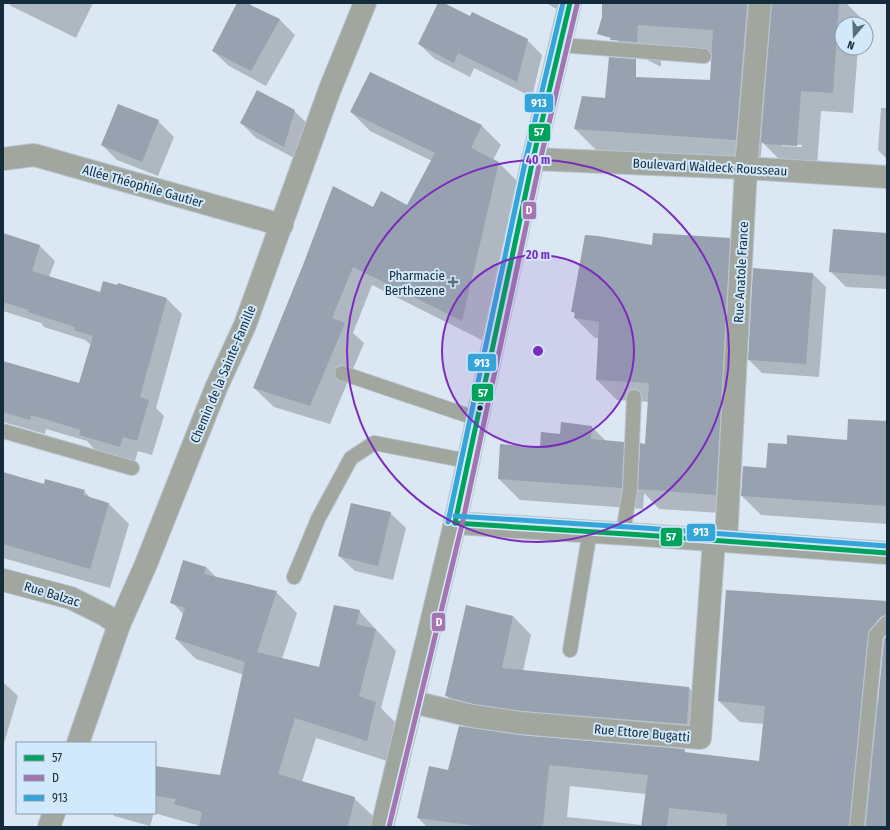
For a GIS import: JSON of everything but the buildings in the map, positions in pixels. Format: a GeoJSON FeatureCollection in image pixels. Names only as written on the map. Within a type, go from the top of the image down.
{"type":"FeatureCollection","features":[{"type":"Feature","properties":{"kind":"main road"},"geometry":{"type":"LineString","coordinates":[[382,827],[455,523],[533,159],[570,3]]}},
{"type":"Feature","properties":{"kind":"street","name":"Rue Anatole France"},"geometry":{"type":"LineString","coordinates":[[720,541],[746,168],[760,3]]}},
{"type":"Feature","properties":{"kind":"street","name":"Chemin de la Sainte-Famille"},"geometry":{"type":"LineString","coordinates":[[78,742],[120,624],[149,556],[216,388],[245,325],[330,89],[363,4]]}},
{"type":"Feature","properties":{"kind":"street","name":"Allée Théophile Gautier"},"geometry":{"type":"LineString","coordinates":[[3,159],[34,155],[282,225]]}},
{"type":"Feature","properties":{"kind":"street","name":"Boulevard Waldeck Rousseau"},"geometry":{"type":"LineString","coordinates":[[533,159],[746,168],[887,177]]}},
{"type":"Feature","properties":{"kind":"street"},"geometry":{"type":"LineString","coordinates":[[455,523],[590,531],[887,553]]}},
{"type":"Feature","properties":{"kind":"street","name":"Rue Ettore Bugatti"},"geometry":{"type":"LineString","coordinates":[[413,702],[472,716],[521,723],[700,738],[720,541]]}},
{"type":"Feature","properties":{"kind":"street","name":"Rue Balzac"},"geometry":{"type":"LineString","coordinates":[[3,580],[70,598],[120,624]]}},
{"type":"Feature","properties":{"kind":"street"},"geometry":{"type":"LineString","coordinates":[[49,827],[54,814]]}},
{"type":"Feature","properties":{"kind":"lane"},"geometry":{"type":"LineString","coordinates":[[560,45],[704,56]]}},
{"type":"Feature","properties":{"kind":"lane"},"geometry":{"type":"LineString","coordinates":[[342,373],[478,419]]}},
{"type":"Feature","properties":{"kind":"lane"},"geometry":{"type":"LineString","coordinates":[[623,534],[630,489],[634,397]]}},
{"type":"Feature","properties":{"kind":"lane"},"geometry":{"type":"LineString","coordinates":[[3,431],[132,468]]}},
{"type":"Feature","properties":{"kind":"lane"},"geometry":{"type":"LineString","coordinates":[[294,577],[318,518],[351,458],[374,443],[468,461]]}},
{"type":"Feature","properties":{"kind":"lane"},"geometry":{"type":"LineString","coordinates":[[570,650],[590,531]]}},
{"type":"Feature","properties":{"kind":"lane"},"geometry":{"type":"LineString","coordinates":[[857,827],[876,635],[887,623]]}},
{"type":"Feature","properties":{"kind":"transit line","name":"913"},"geometry":{"type":"LineString","coordinates":[[448,522],[526,158],[563,3]]}},
{"type":"Feature","properties":{"kind":"transit line","name":"57"},"geometry":{"type":"LineString","coordinates":[[455,523],[533,159],[570,3]]}},
{"type":"Feature","properties":{"kind":"transit line","name":"D"},"geometry":{"type":"LineString","coordinates":[[389,827],[462,525],[540,161],[577,5]]}},
{"type":"Feature","properties":{"kind":"transit line","name":"913"},"geometry":{"type":"LineString","coordinates":[[455,516],[887,546]]}},
{"type":"Feature","properties":{"kind":"transit line","name":"57"},"geometry":{"type":"LineString","coordinates":[[455,523],[887,553]]}},
{"type":"Feature","properties":{"kind":"place","name":"Pharmacie Berthezene"},"geometry":{"type":"Point","coordinates":[453,282]}}]}
